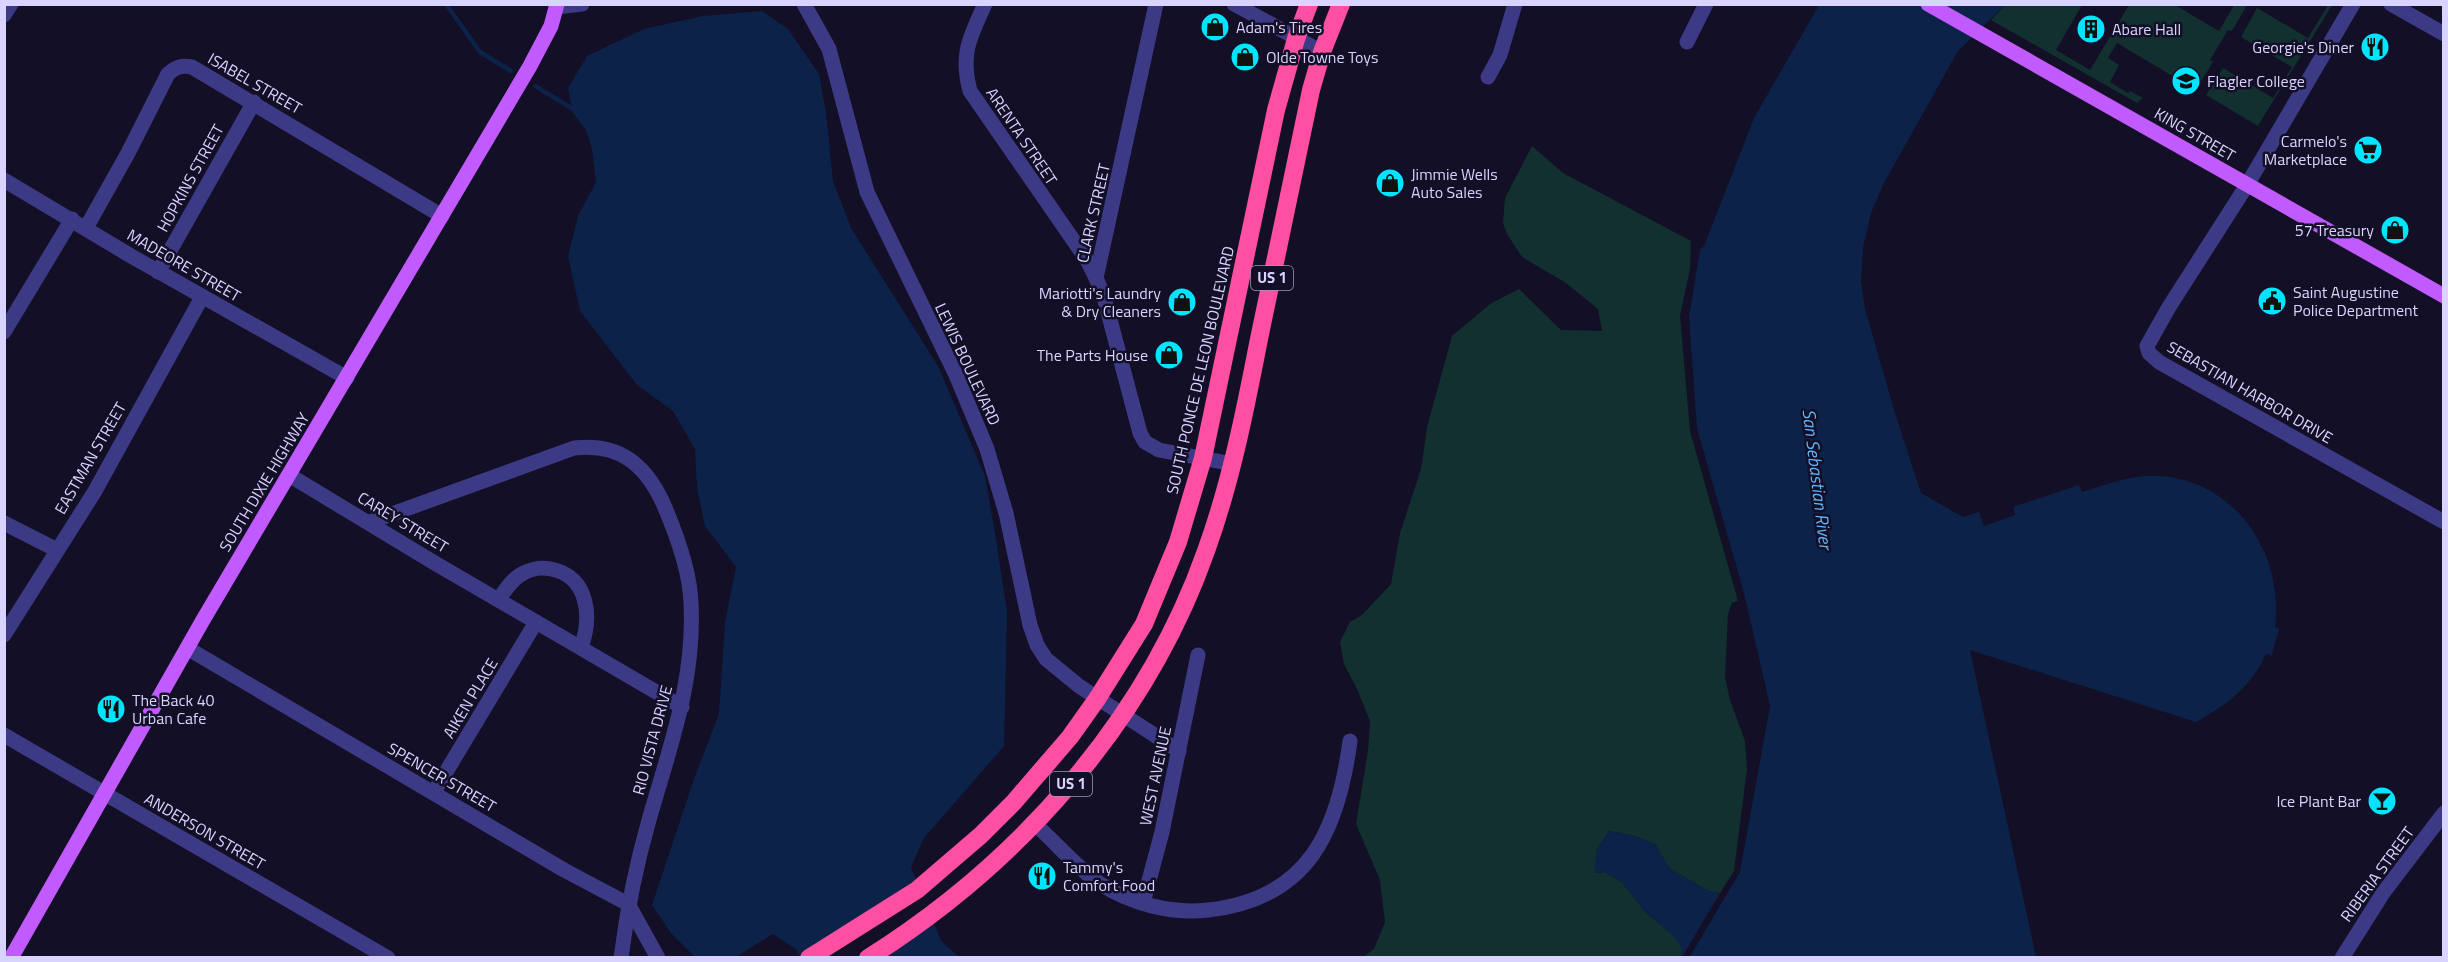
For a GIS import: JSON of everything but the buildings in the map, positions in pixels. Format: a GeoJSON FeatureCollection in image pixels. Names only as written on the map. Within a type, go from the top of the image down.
{"type":"FeatureCollection","features":[{"type":"Feature","properties":{"kind":"highway","name":"SOUTH PONCE DE LEON BOULEVARD"},"geometry":{"type":"LineString","coordinates":[[809,957],[917,890],[981,835],[1046,766],[1097,699],[1144,624],[1178,542],[1203,458],[1276,110],[1296,39],[1309,4]]}},
{"type":"Feature","properties":{"kind":"highway","name":"US 1"},"geometry":{"type":"LineString","coordinates":[[868,957],[936,913],[968,887],[1035,824],[1065,791],[1122,715],[1148,673],[1190,591],[1206,552],[1233,464],[1311,90],[1322,52],[1341,4]]}},
{"type":"Feature","properties":{"kind":"main road","name":"KING STREET"},"geometry":{"type":"LineString","coordinates":[[1928,4],[2444,296]]}},
{"type":"Feature","properties":{"kind":"main road","name":"SOUTH DIXIE HIGHWAY"},"geometry":{"type":"LineString","coordinates":[[11,957],[187,648],[530,66],[551,26],[557,6]]}},
{"type":"Feature","properties":{"kind":"street"},"geometry":{"type":"LineString","coordinates":[[4,15],[11,4]]}},
{"type":"Feature","properties":{"kind":"street"},"geometry":{"type":"LineString","coordinates":[[557,6],[582,4]]}},
{"type":"Feature","properties":{"kind":"street","name":"LEWIS BOULEVARD"},"geometry":{"type":"LineString","coordinates":[[804,4],[829,49],[847,112],[855,156],[874,209],[956,375],[987,449],[1006,513],[1030,625],[1037,645],[1046,660],[1097,699],[1179,751]]}},
{"type":"Feature","properties":{"kind":"street","name":"ARENTA STREET"},"geometry":{"type":"LineString","coordinates":[[985,4],[967,46],[966,76],[970,91],[1087,260],[1096,278]]}},
{"type":"Feature","properties":{"kind":"street","name":"CLARK STREET"},"geometry":{"type":"LineString","coordinates":[[1156,4],[1096,278],[1104,297],[1144,442],[1159,450],[1233,464]]}},
{"type":"Feature","properties":{"kind":"street"},"geometry":{"type":"LineString","coordinates":[[1234,4],[1322,52]]}},
{"type":"Feature","properties":{"kind":"street"},"geometry":{"type":"LineString","coordinates":[[1488,77],[1500,55],[1515,4]]}},
{"type":"Feature","properties":{"kind":"street"},"geometry":{"type":"LineString","coordinates":[[2247,185],[2353,4]]}},
{"type":"Feature","properties":{"kind":"street"},"geometry":{"type":"LineString","coordinates":[[2391,4],[2444,34]]}},
{"type":"Feature","properties":{"kind":"street"},"geometry":{"type":"LineString","coordinates":[[1687,42],[1701,6]]}},
{"type":"Feature","properties":{"kind":"street","name":"ISABEL STREET"},"geometry":{"type":"LineString","coordinates":[[86,228],[128,153],[168,74],[174,68],[183,66],[192,67],[254,102],[442,216]]}},
{"type":"Feature","properties":{"kind":"street","name":"HOPKINS STREET"},"geometry":{"type":"LineString","coordinates":[[159,272],[254,102]]}},
{"type":"Feature","properties":{"kind":"street","name":"MADEORE STREET"},"geometry":{"type":"LineString","coordinates":[[4,180],[202,297],[347,378]]}},
{"type":"Feature","properties":{"kind":"street","name":"SEBASTIAN HARBOR DRIVE"},"geometry":{"type":"LineString","coordinates":[[2247,185],[2151,337],[2147,346],[2149,353],[2159,362],[2444,522]]}},
{"type":"Feature","properties":{"kind":"street"},"geometry":{"type":"LineString","coordinates":[[4,332],[72,219]]}},
{"type":"Feature","properties":{"kind":"street","name":"EASTMAN STREET"},"geometry":{"type":"LineString","coordinates":[[4,635],[95,491],[202,297]]}},
{"type":"Feature","properties":{"kind":"street","name":"RIO VISTA DRIVE"},"geometry":{"type":"LineString","coordinates":[[370,522],[574,448],[595,448],[624,456],[641,468],[654,484],[669,518],[683,562],[691,602],[690,644],[682,706],[648,822],[628,904],[621,957]]}},
{"type":"Feature","properties":{"kind":"street","name":"CAREY STREET"},"geometry":{"type":"LineString","coordinates":[[289,475],[682,706]]}},
{"type":"Feature","properties":{"kind":"street"},"geometry":{"type":"LineString","coordinates":[[4,523],[57,550]]}},
{"type":"Feature","properties":{"kind":"street"},"geometry":{"type":"LineString","coordinates":[[499,599],[519,576],[531,570],[552,569],[572,577],[586,603],[588,618],[586,633],[580,647]]}},
{"type":"Feature","properties":{"kind":"street","name":"AIKEN PLACE"},"geometry":{"type":"LineString","coordinates":[[434,792],[536,622]]}},
{"type":"Feature","properties":{"kind":"street","name":"SPENCER STREET"},"geometry":{"type":"LineString","coordinates":[[187,648],[564,870],[628,904]]}},
{"type":"Feature","properties":{"kind":"street","name":"WEST AVENUE"},"geometry":{"type":"LineString","coordinates":[[1143,903],[1162,832],[1198,655]]}},
{"type":"Feature","properties":{"kind":"street","name":"ANDERSON STREET"},"geometry":{"type":"LineString","coordinates":[[4,735],[388,957]]}},
{"type":"Feature","properties":{"kind":"street"},"geometry":{"type":"LineString","coordinates":[[1035,824],[1099,883],[1143,903],[1173,911],[1207,910],[1251,901],[1281,887],[1305,863],[1327,830],[1340,796],[1350,741]]}},
{"type":"Feature","properties":{"kind":"street","name":"RIBERIA STREET"},"geometry":{"type":"LineString","coordinates":[[2342,957],[2383,893],[2441,821]]}},
{"type":"Feature","properties":{"kind":"street"},"geometry":{"type":"LineString","coordinates":[[628,904],[658,957]]}},
{"type":"Feature","properties":{"kind":"green space"},"geometry":{"type":"Polygon","coordinates":[[[2005,5],[2082,5],[2056,50],[2090,70],[2129,5],[2175,5],[2219,31],[2234,5],[2247,5],[2232,31],[2228,30],[2210,60],[2213,62],[2196,90],[2117,43],[2108,58],[2119,65],[2110,82],[2128,93],[2130,91],[2143,98],[2137,103],[1991,20],[2005,5]]]}},
{"type":"Feature","properties":{"kind":"green space"},"geometry":{"type":"Polygon","coordinates":[[[2323,5],[2332,5],[2258,126],[2206,95],[2223,68],[2273,98],[2292,67],[2241,37],[2257,8],[2308,38],[2327,7],[2323,5]]]}},
{"type":"Feature","properties":{"kind":"green space"},"geometry":{"type":"Polygon","coordinates":[[[1532,146],[1563,173],[1691,241],[1690,269],[1680,316],[1690,431],[1738,601],[1732,603],[1728,614],[1725,677],[1730,700],[1745,741],[1747,769],[1734,871],[1720,893],[1708,891],[1670,869],[1655,844],[1635,836],[1609,831],[1597,849],[1595,873],[1605,872],[1622,882],[1646,913],[1672,934],[1682,947],[1681,957],[1363,957],[1374,949],[1385,922],[1380,880],[1356,824],[1368,751],[1370,721],[1344,664],[1340,642],[1350,622],[1362,615],[1391,584],[1400,533],[1421,469],[1427,427],[1452,336],[1490,304],[1519,289],[1561,330],[1602,331],[1598,309],[1566,283],[1522,257],[1507,234],[1503,223],[1505,198],[1532,146]]]}},
{"type":"Feature","properties":{"kind":"water","name":"San Sebastian River"},"geometry":{"type":"Polygon","coordinates":[[[1819,5],[2005,5],[1958,51],[1884,183],[1871,213],[1863,248],[1861,281],[1865,309],[1921,493],[1963,517],[1979,512],[1984,526],[2015,515],[2013,507],[2079,485],[2082,492],[2136,477],[2174,478],[2201,486],[2225,501],[2245,520],[2260,543],[2271,569],[2276,598],[2275,627],[2279,629],[2272,655],[2266,654],[2253,676],[2228,702],[2196,722],[1970,650],[2036,957],[1689,958],[1740,872],[1770,706],[1744,593],[1697,428],[1689,317],[1700,250],[1704,246],[1754,118],[1819,5]]]}},
{"type":"Feature","properties":{"kind":"water"},"geometry":{"type":"Polygon","coordinates":[[[762,11],[788,29],[819,74],[826,113],[833,181],[851,228],[938,366],[985,476],[1007,612],[1004,746],[924,838],[911,867],[916,880],[847,926],[798,955],[797,950],[773,934],[736,957],[695,957],[671,933],[652,905],[695,776],[719,714],[725,622],[736,567],[705,526],[697,488],[695,449],[673,411],[637,385],[580,311],[568,256],[578,216],[596,182],[592,149],[586,130],[573,113],[568,88],[587,56],[644,29],[703,16],[762,11]]]}},
{"type":"Feature","properties":{"kind":"water"},"geometry":{"type":"Polygon","coordinates":[[[1609,831],[1635,836],[1655,844],[1670,869],[1708,891],[1720,893],[1682,957],[1681,947],[1672,934],[1646,913],[1622,882],[1605,872],[1594,873],[1597,849],[1609,831]]]}},
{"type":"Feature","properties":{"kind":"water"},"geometry":{"type":"Polygon","coordinates":[[[934,923],[941,941],[959,957],[882,958],[934,923]]]}},
{"type":"Feature","properties":{"kind":"waterway"},"geometry":{"type":"LineString","coordinates":[[446,4],[480,52],[511,71]]}},
{"type":"Feature","properties":{"kind":"waterway"},"geometry":{"type":"LineString","coordinates":[[535,86],[573,109]]}},
{"type":"Feature","properties":{"kind":"place","name":"Adam's Tires"},"geometry":{"type":"Point","coordinates":[1215,27]}},
{"type":"Feature","properties":{"kind":"place","name":"Abare Hall"},"geometry":{"type":"Point","coordinates":[2091,29]}},
{"type":"Feature","properties":{"kind":"place","name":"Georgie's Diner"},"geometry":{"type":"Point","coordinates":[2375,47]}},
{"type":"Feature","properties":{"kind":"place","name":"Olde Towne Toys"},"geometry":{"type":"Point","coordinates":[1245,57]}},
{"type":"Feature","properties":{"kind":"place","name":"Flagler College"},"geometry":{"type":"Point","coordinates":[2186,81]}},
{"type":"Feature","properties":{"kind":"place","name":"Carmelo's Marketplace"},"geometry":{"type":"Point","coordinates":[2368,150]}},
{"type":"Feature","properties":{"kind":"place","name":"Jimmie Wells Auto Sales"},"geometry":{"type":"Point","coordinates":[1390,183]}},
{"type":"Feature","properties":{"kind":"place","name":"57 Treasury"},"geometry":{"type":"Point","coordinates":[2395,230]}},
{"type":"Feature","properties":{"kind":"place","name":"Saint Augustine Police Department"},"geometry":{"type":"Point","coordinates":[2272,301]}},
{"type":"Feature","properties":{"kind":"place","name":"Mariotti's Laundry & Dry Cleaners"},"geometry":{"type":"Point","coordinates":[1182,302]}},
{"type":"Feature","properties":{"kind":"place","name":"The Parts House"},"geometry":{"type":"Point","coordinates":[1169,355]}},
{"type":"Feature","properties":{"kind":"place","name":"The Back 40 Urban Cafe"},"geometry":{"type":"Point","coordinates":[111,709]}},
{"type":"Feature","properties":{"kind":"place","name":"Ice Plant Bar"},"geometry":{"type":"Point","coordinates":[2382,801]}},
{"type":"Feature","properties":{"kind":"place","name":"Tammy's Comfort Food"},"geometry":{"type":"Point","coordinates":[1042,876]}}]}
